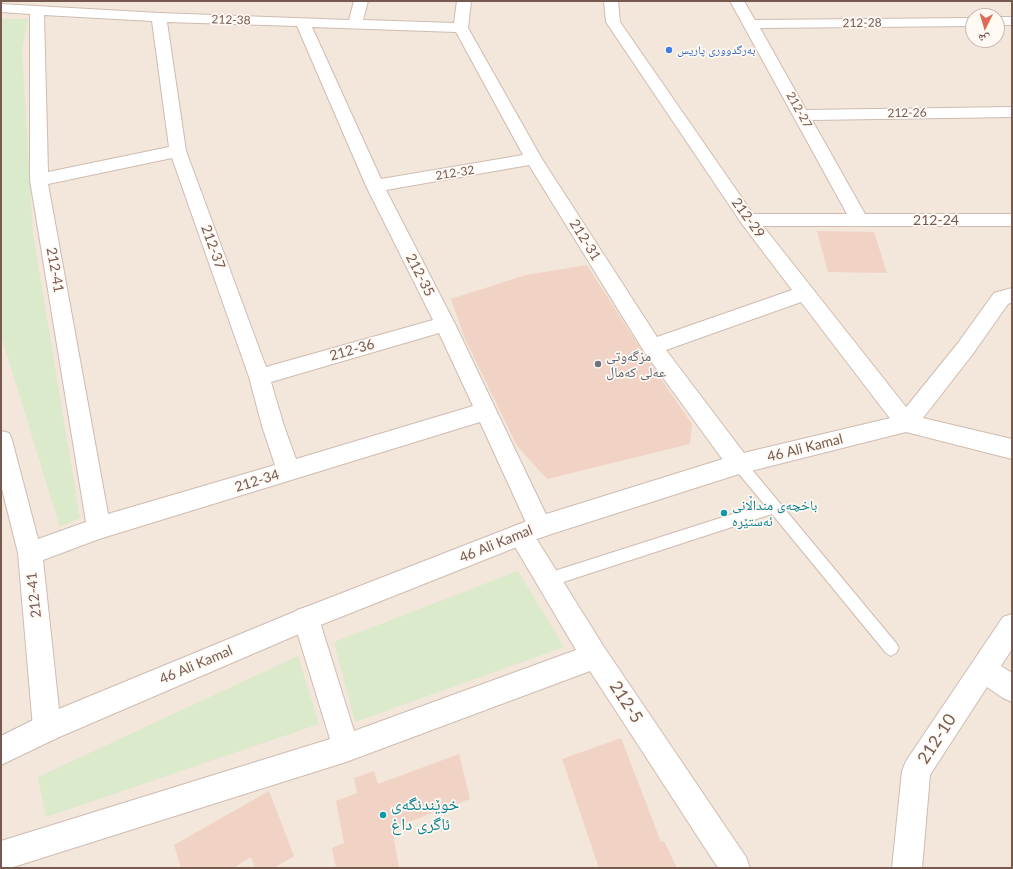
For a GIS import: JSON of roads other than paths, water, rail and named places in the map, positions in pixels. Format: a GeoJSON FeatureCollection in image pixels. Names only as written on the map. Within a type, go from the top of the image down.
{"type":"FeatureCollection","features":[{"type":"Feature","properties":{"kind":"street"},"geometry":{"type":"LineString","coordinates":[[355,24],[362,1]]}},
{"type":"Feature","properties":{"kind":"street"},"geometry":{"type":"LineString","coordinates":[[461,28],[464,1]]}},
{"type":"Feature","properties":{"kind":"street","name":"212-29"},"geometry":{"type":"LineString","coordinates":[[611,1],[613,22],[748,220],[906,423]]}},
{"type":"Feature","properties":{"kind":"street","name":"212-27"},"geometry":{"type":"LineString","coordinates":[[737,1],[860,220]]}},
{"type":"Feature","properties":{"kind":"street","name":"212-38"},"geometry":{"type":"LineString","coordinates":[[1,8],[159,17],[461,28]]}},
{"type":"Feature","properties":{"kind":"street","name":"212-41"},"geometry":{"type":"LineString","coordinates":[[37,10],[39,180],[99,528]]}},
{"type":"Feature","properties":{"kind":"street","name":"212-37"},"geometry":{"type":"LineString","coordinates":[[159,17],[178,151],[259,377],[273,426],[289,471]]}},
{"type":"Feature","properties":{"kind":"street","name":"212-35"},"geometry":{"type":"LineString","coordinates":[[302,22],[375,186],[445,324],[486,411],[530,531]]}},
{"type":"Feature","properties":{"kind":"street","name":"212-28"},"geometry":{"type":"LineString","coordinates":[[750,24],[965,22]]}},
{"type":"Feature","properties":{"kind":"street","name":"212-31"},"geometry":{"type":"LineString","coordinates":[[461,28],[534,160],[652,347],[739,464]]}},
{"type":"Feature","properties":{"kind":"street","name":"212-26"},"geometry":{"type":"LineString","coordinates":[[802,115],[1012,112]]}},
{"type":"Feature","properties":{"kind":"street"},"geometry":{"type":"LineString","coordinates":[[39,180],[178,151]]}},
{"type":"Feature","properties":{"kind":"street","name":"212-32"},"geometry":{"type":"LineString","coordinates":[[375,186],[534,160]]}},
{"type":"Feature","properties":{"kind":"street","name":"212-24"},"geometry":{"type":"LineString","coordinates":[[748,220],[1012,220]]}},
{"type":"Feature","properties":{"kind":"street"},"geometry":{"type":"LineString","coordinates":[[652,347],[805,293]]}},
{"type":"Feature","properties":{"kind":"street"},"geometry":{"type":"LineString","coordinates":[[906,423],[965,349],[1001,298],[1012,295]]}},
{"type":"Feature","properties":{"kind":"street","name":"212-36"},"geometry":{"type":"LineString","coordinates":[[259,377],[445,324]]}},
{"type":"Feature","properties":{"kind":"street","name":"212-34"},"geometry":{"type":"LineString","coordinates":[[30,553],[99,528],[486,411]]}},
{"type":"Feature","properties":{"kind":"street","name":"46 Ali Kamal"},"geometry":{"type":"LineString","coordinates":[[1,750],[47,728],[306,619],[530,531],[739,464],[906,423],[1012,449]]}},
{"type":"Feature","properties":{"kind":"street","name":"212-41"},"geometry":{"type":"LineString","coordinates":[[1,440],[30,553],[47,728]]}},
{"type":"Feature","properties":{"kind":"street","name":"212-5"},"geometry":{"type":"LineString","coordinates":[[530,531],[548,580],[595,656],[735,868]]}},
{"type":"Feature","properties":{"kind":"street"},"geometry":{"type":"LineString","coordinates":[[306,619],[346,748]]}},
{"type":"Feature","properties":{"kind":"street","name":"212-10"},"geometry":{"type":"LineString","coordinates":[[907,868],[916,771],[1012,626]]}},
{"type":"Feature","properties":{"kind":"street"},"geometry":{"type":"LineString","coordinates":[[1,856],[346,748],[595,656]]}},
{"type":"Feature","properties":{"kind":"street"},"geometry":{"type":"LineString","coordinates":[[983,669],[1012,689]]}},
{"type":"Feature","properties":{"kind":"lane"},"geometry":{"type":"LineString","coordinates":[[739,464],[891,648]]}},
{"type":"Feature","properties":{"kind":"lane"},"geometry":{"type":"LineString","coordinates":[[548,580],[775,507]]}},
{"type":"Feature","properties":{"kind":"place","name":"بەرگدووری پاریس"},"geometry":{"type":"Point","coordinates":[669,50]}},
{"type":"Feature","properties":{"kind":"place","name":"مزگەوتی عەلی کەمال"},"geometry":{"type":"Point","coordinates":[598,364]}},
{"type":"Feature","properties":{"kind":"place","name":"باخچەی منداڵانی ئەستێرە"},"geometry":{"type":"Point","coordinates":[724,513]}},
{"type":"Feature","properties":{"kind":"place","name":"خوێندنگەی ئاگری داغ"},"geometry":{"type":"Point","coordinates":[383,815]}}]}
